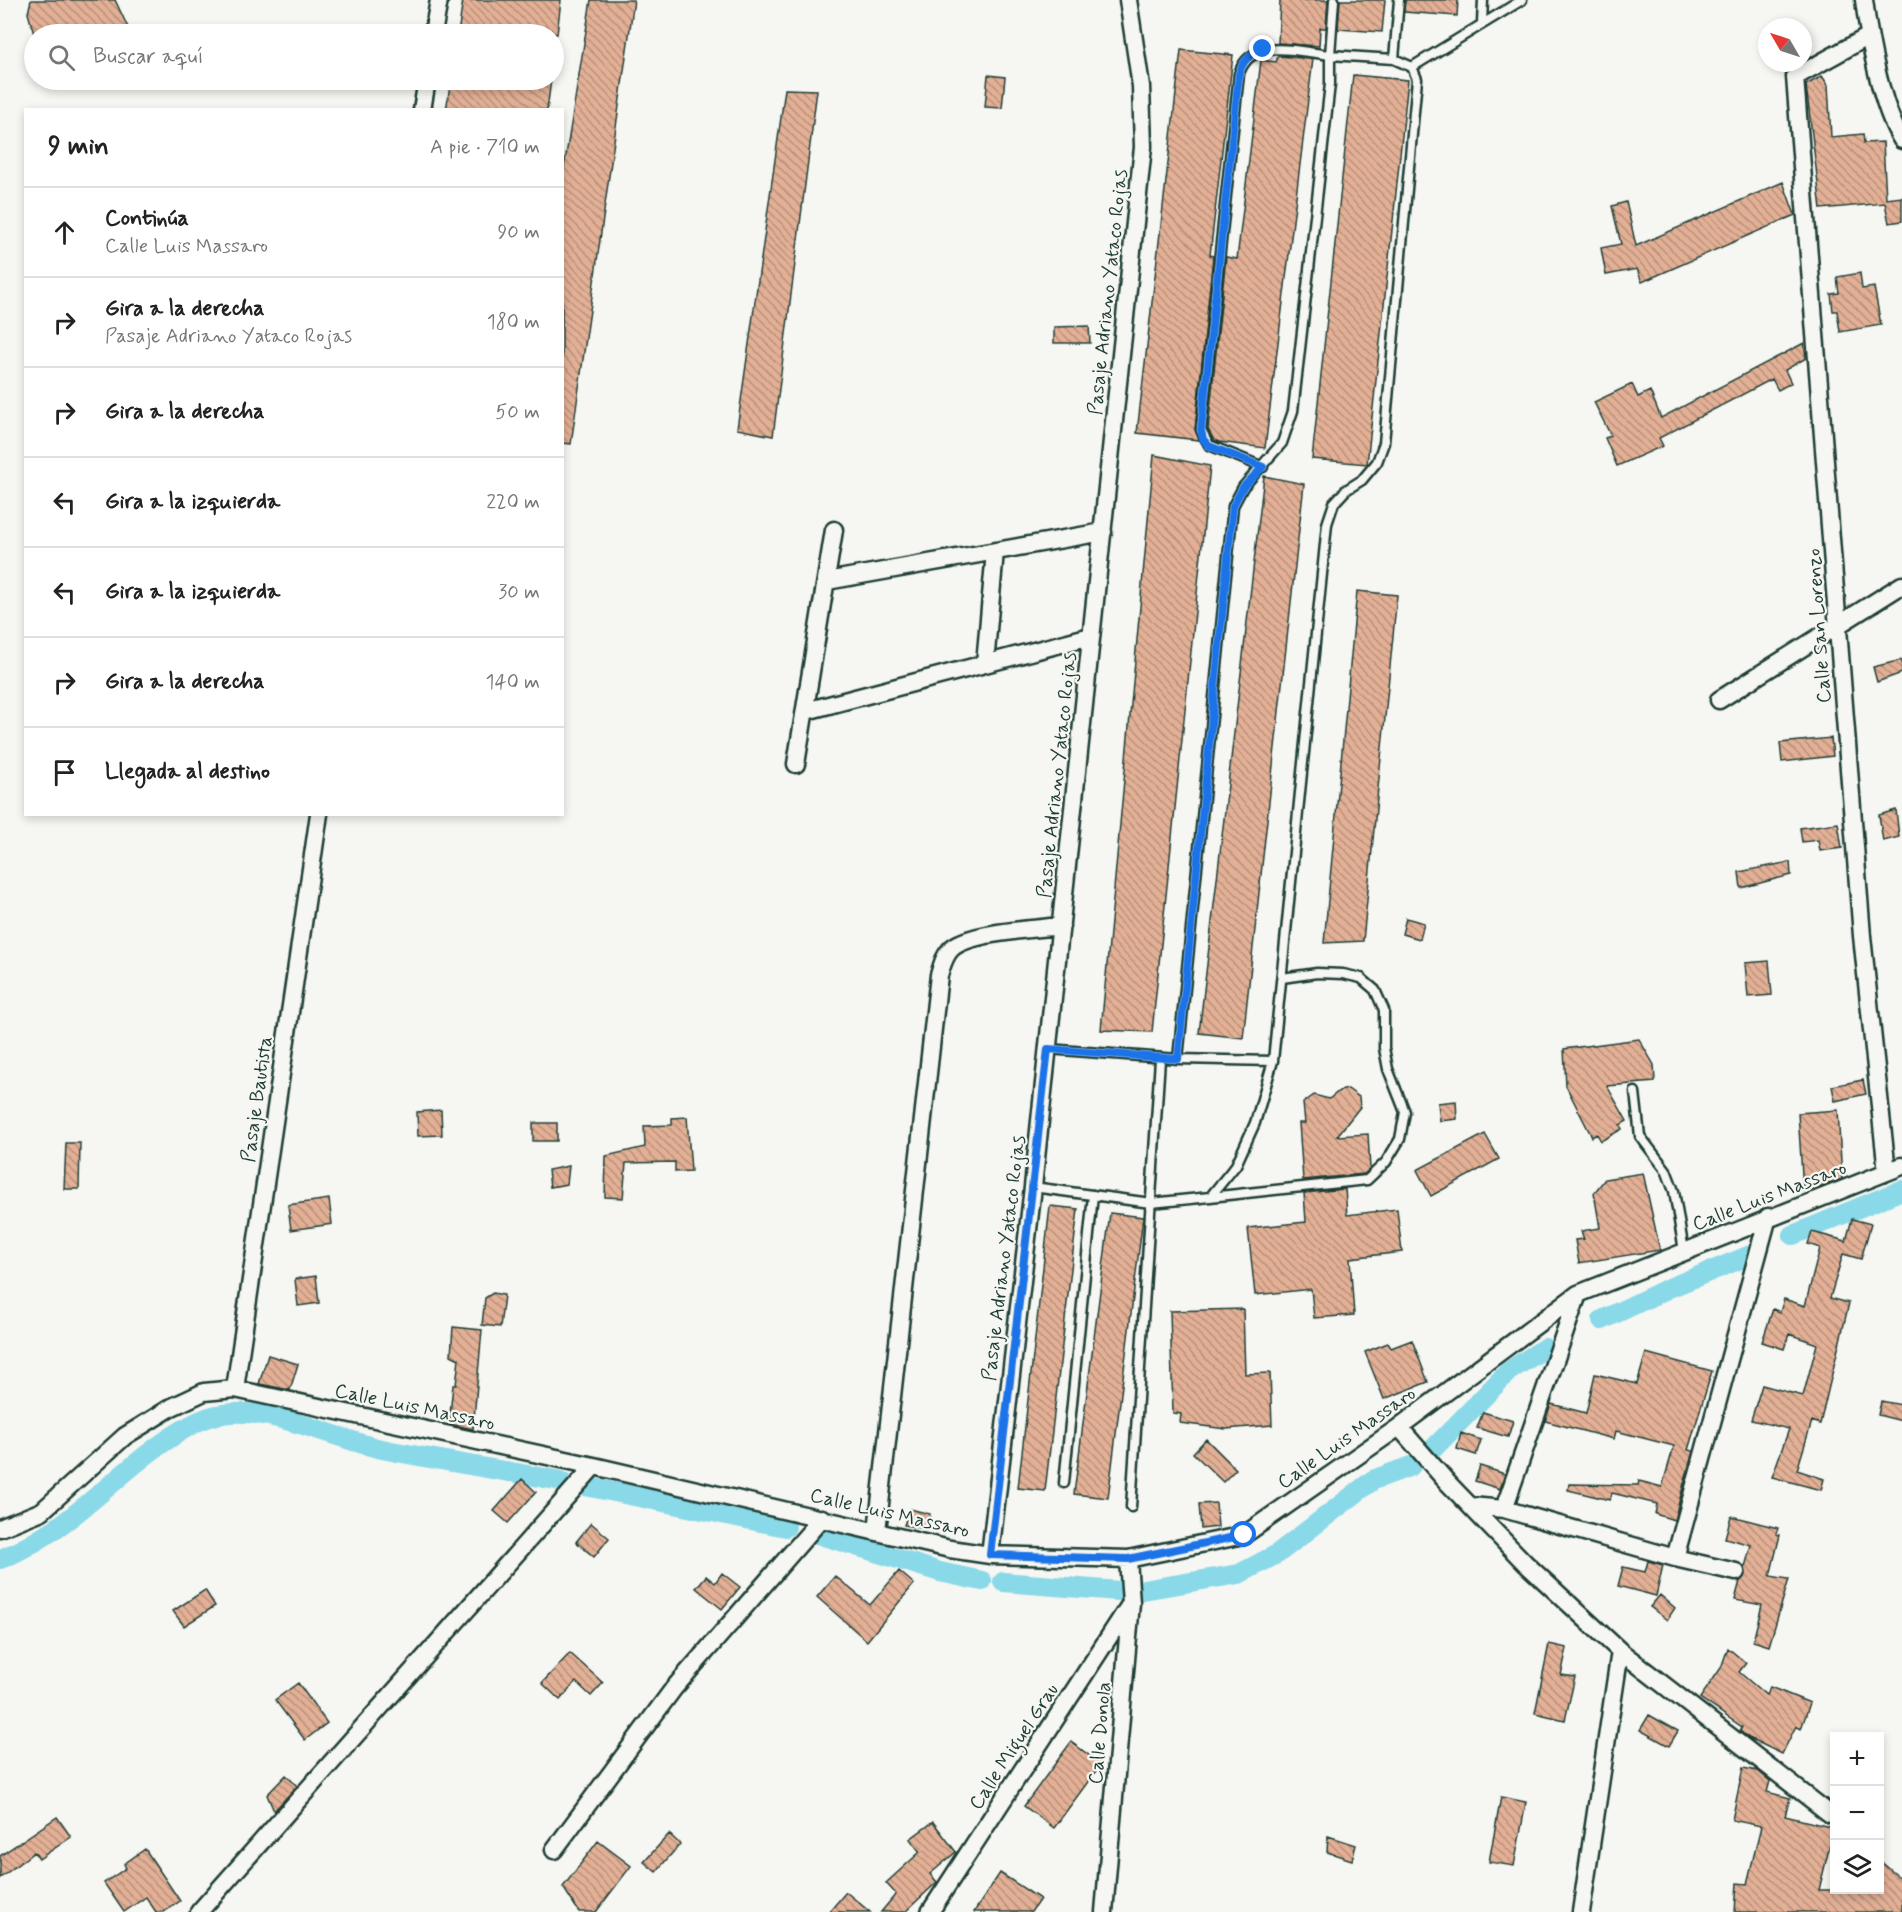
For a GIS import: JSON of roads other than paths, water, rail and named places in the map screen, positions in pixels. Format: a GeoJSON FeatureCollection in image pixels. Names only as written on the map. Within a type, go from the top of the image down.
{"type":"FeatureCollection","features":[{"type":"Feature","properties":{"kind":"street"},"geometry":{"type":"LineString","coordinates":[[435,24],[439,0]]}},
{"type":"Feature","properties":{"kind":"street","name":"Pasaje Adriano Yataco Rojas"},"geometry":{"type":"LineString","coordinates":[[990,1555],[1048,1049],[1143,147],[1142,86],[1128,0]]}},
{"type":"Feature","properties":{"kind":"street"},"geometry":{"type":"LineString","coordinates":[[1864,0],[1869,36],[1893,124],[1902,140]]}},
{"type":"Feature","properties":{"kind":"street","name":"Calle San Lorenzo"},"geometry":{"type":"LineString","coordinates":[[1869,36],[1795,77],[1862,936],[1894,1169]]}},
{"type":"Feature","properties":{"kind":"street"},"geometry":{"type":"LineString","coordinates":[[422,108],[425,90]]}},
{"type":"Feature","properties":{"kind":"street"},"geometry":{"type":"LineString","coordinates":[[796,764],[834,530]]}},
{"type":"Feature","properties":{"kind":"street"},"geometry":{"type":"LineString","coordinates":[[827,581],[1103,532]]}},
{"type":"Feature","properties":{"kind":"street"},"geometry":{"type":"LineString","coordinates":[[985,664],[995,551]]}},
{"type":"Feature","properties":{"kind":"street"},"geometry":{"type":"LineString","coordinates":[[1719,700],[1902,585]]}},
{"type":"Feature","properties":{"kind":"street"},"geometry":{"type":"LineString","coordinates":[[806,711],[1091,636]]}},
{"type":"Feature","properties":{"kind":"street","name":"Pasaje Bautista"},"geometry":{"type":"LineString","coordinates":[[235,1389],[319,816]]}},
{"type":"Feature","properties":{"kind":"street"},"geometry":{"type":"LineString","coordinates":[[877,1531],[942,967],[952,948],[966,940],[1061,926]]}},
{"type":"Feature","properties":{"kind":"street","name":"Calle Luis Massaro"},"geometry":{"type":"LineString","coordinates":[[0,1528],[42,1511],[125,1436],[172,1407],[204,1392],[235,1389],[594,1466],[990,1555],[1128,1559],[1244,1535],[1399,1427],[1578,1294],[1894,1169]]}},
{"type":"Feature","properties":{"kind":"street"},"geometry":{"type":"LineString","coordinates":[[1675,1558],[1768,1217]]}},
{"type":"Feature","properties":{"kind":"street"},"geometry":{"type":"LineString","coordinates":[[1504,1509],[1578,1294]]}},
{"type":"Feature","properties":{"kind":"street"},"geometry":{"type":"LineString","coordinates":[[1399,1427],[1525,1563],[1620,1651],[1830,1814]]}},
{"type":"Feature","properties":{"kind":"street"},"geometry":{"type":"LineString","coordinates":[[200,1912],[594,1466]]}},
{"type":"Feature","properties":{"kind":"street"},"geometry":{"type":"LineString","coordinates":[[1470,1506],[1504,1509],[1675,1558],[1736,1572]]}},
{"type":"Feature","properties":{"kind":"street"},"geometry":{"type":"LineString","coordinates":[[554,1850],[674,1688],[822,1518]]}},
{"type":"Feature","properties":{"kind":"street","name":"Calle Donola"},"geometry":{"type":"LineString","coordinates":[[1104,1912],[1131,1603],[1128,1559]]}},
{"type":"Feature","properties":{"kind":"street","name":"Calle Miguel Grau"},"geometry":{"type":"LineString","coordinates":[[930,1912],[1131,1603]]}},
{"type":"Feature","properties":{"kind":"street"},"geometry":{"type":"LineString","coordinates":[[1581,1912],[1620,1651]]}},
{"type":"Feature","properties":{"kind":"lane"},"geometry":{"type":"LineString","coordinates":[[1178,1059],[1233,506],[1243,487],[1282,443],[1293,411],[1328,96],[1334,0]]}},
{"type":"Feature","properties":{"kind":"lane"},"geometry":{"type":"LineString","coordinates":[[1394,59],[1399,0]]}},
{"type":"Feature","properties":{"kind":"lane"},"geometry":{"type":"LineString","coordinates":[[1482,23],[1483,0]]}},
{"type":"Feature","properties":{"kind":"lane"},"geometry":{"type":"LineString","coordinates":[[1412,67],[1522,0]]}},
{"type":"Feature","properties":{"kind":"lane"},"geometry":{"type":"LineString","coordinates":[[1210,1197],[1236,1165],[1255,1123],[1273,1061],[1327,524],[1334,503],[1346,490],[1362,480],[1377,462],[1384,443],[1418,79],[1412,67],[1394,59],[1263,49],[1251,54],[1243,62],[1239,74],[1201,430],[1203,439],[1209,446],[1263,467]]}},
{"type":"Feature","properties":{"kind":"lane"},"geometry":{"type":"LineString","coordinates":[[1033,1187],[1151,1203],[1367,1180],[1386,1162],[1400,1139],[1405,1112],[1388,1069],[1384,1048],[1384,1011],[1375,990],[1361,978],[1343,974],[1317,973],[1282,978]]}},
{"type":"Feature","properties":{"kind":"lane"},"geometry":{"type":"LineString","coordinates":[[1048,1049],[1160,1059],[1273,1061]]}},
{"type":"Feature","properties":{"kind":"lane"},"geometry":{"type":"LineString","coordinates":[[1131,1507],[1160,1059]]}},
{"type":"Feature","properties":{"kind":"lane"},"geometry":{"type":"LineString","coordinates":[[1635,1092],[1640,1136],[1666,1170],[1674,1191],[1684,1251]]}},
{"type":"Feature","properties":{"kind":"lane"},"geometry":{"type":"LineString","coordinates":[[1064,1483],[1093,1195]]}},
{"type":"Feature","properties":{"kind":"waterway"},"geometry":{"type":"LineString","coordinates":[[1793,1235],[1902,1190]]}},
{"type":"Feature","properties":{"kind":"waterway"},"geometry":{"type":"LineString","coordinates":[[1602,1320],[1669,1288],[1758,1252]]}},
{"type":"Feature","properties":{"kind":"waterway"},"geometry":{"type":"LineString","coordinates":[[1434,1448],[1509,1371],[1545,1348]]}},
{"type":"Feature","properties":{"kind":"waterway"},"geometry":{"type":"LineString","coordinates":[[0,1559],[13,1554],[54,1529],[154,1449],[175,1435],[197,1422],[219,1415],[242,1413],[265,1415],[382,1449],[561,1481]]}},
{"type":"Feature","properties":{"kind":"waterway"},"geometry":{"type":"LineString","coordinates":[[1137,1591],[1239,1574],[1277,1554],[1373,1480],[1411,1466]]}},
{"type":"Feature","properties":{"kind":"waterway"},"geometry":{"type":"LineString","coordinates":[[585,1486],[786,1527]]}},
{"type":"Feature","properties":{"kind":"waterway"},"geometry":{"type":"LineString","coordinates":[[820,1535],[940,1572],[982,1581]]}},
{"type":"Feature","properties":{"kind":"waterway"},"geometry":{"type":"LineString","coordinates":[[1003,1582],[1119,1591]]}}]}
